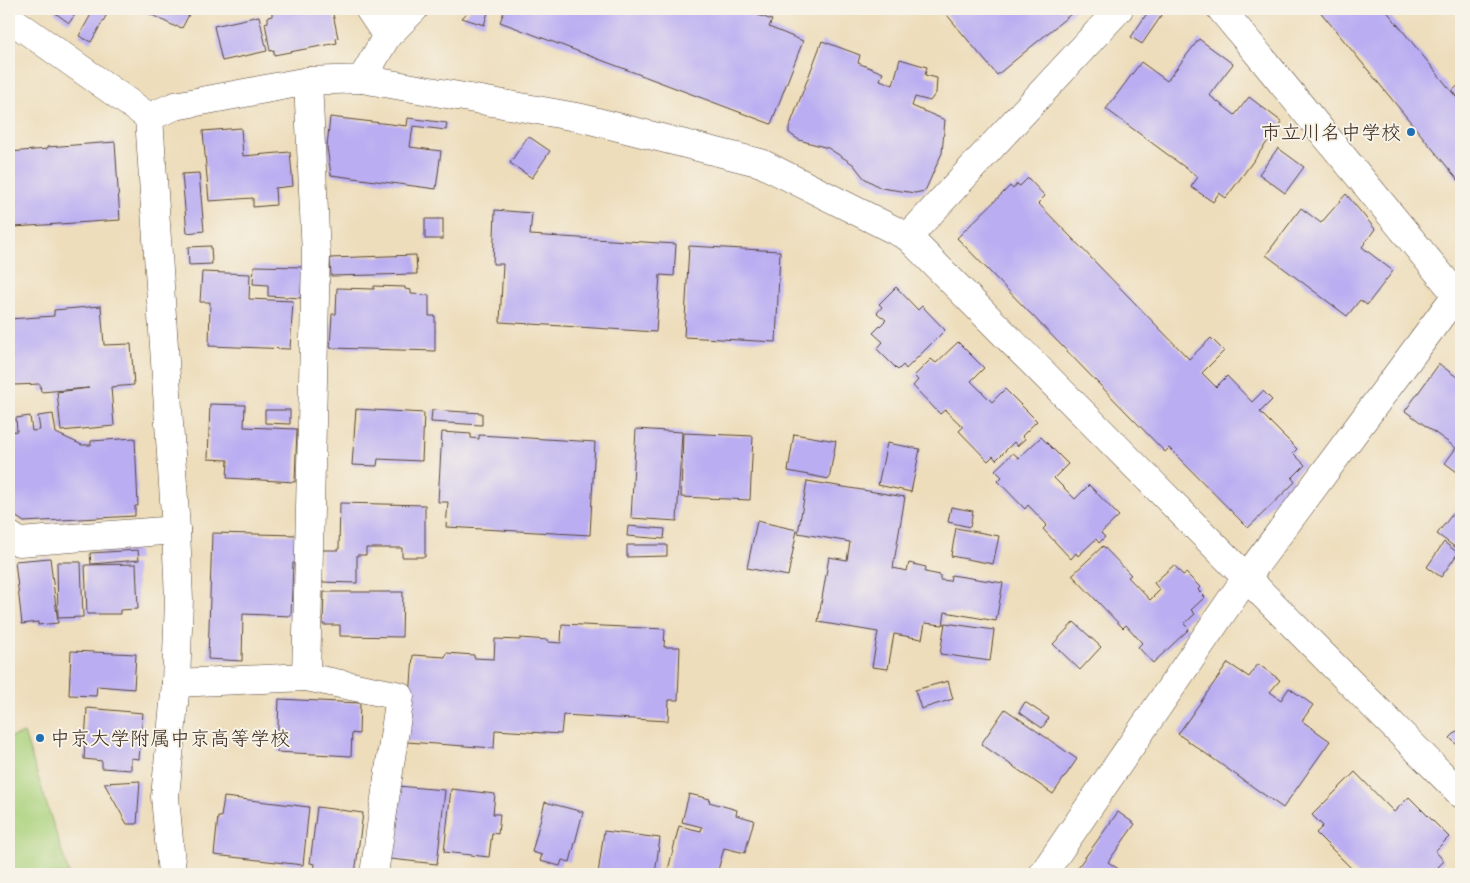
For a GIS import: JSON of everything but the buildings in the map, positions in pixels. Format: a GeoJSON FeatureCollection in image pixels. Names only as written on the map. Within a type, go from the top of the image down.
{"type":"FeatureCollection","features":[{"type":"Feature","properties":{"kind":"street"},"geometry":{"type":"LineString","coordinates":[[369,9],[387,36]]}},
{"type":"Feature","properties":{"kind":"street"},"geometry":{"type":"LineString","coordinates":[[362,80],[387,36],[414,9]]}},
{"type":"Feature","properties":{"kind":"street"},"geometry":{"type":"LineString","coordinates":[[908,237],[1119,9]]}},
{"type":"Feature","properties":{"kind":"street"},"geometry":{"type":"LineString","coordinates":[[1043,874],[1246,578],[1459,297],[1221,9]]}},
{"type":"Feature","properties":{"kind":"street"},"geometry":{"type":"LineString","coordinates":[[9,18],[149,117]]}},
{"type":"Feature","properties":{"kind":"street"},"geometry":{"type":"LineString","coordinates":[[149,117],[174,106],[308,81],[362,80],[582,118],[760,163],[908,237],[1461,794]]}},
{"type":"Feature","properties":{"kind":"street"},"geometry":{"type":"LineString","coordinates":[[306,677],[316,255],[308,81]]}},
{"type":"Feature","properties":{"kind":"street"},"geometry":{"type":"LineString","coordinates":[[149,117],[179,600],[176,683],[165,797],[172,874]]}},
{"type":"Feature","properties":{"kind":"street"},"geometry":{"type":"LineString","coordinates":[[9,535],[18,542],[176,530]]}},
{"type":"Feature","properties":{"kind":"street"},"geometry":{"type":"LineString","coordinates":[[176,683],[306,677],[400,696],[374,874]]}},
{"type":"Feature","properties":{"kind":"green space"},"geometry":{"type":"Polygon","coordinates":[[[24,733],[69,874],[9,874],[9,738],[24,733]]]}},
{"type":"Feature","properties":{"kind":"place","name":"市立川名中学校"},"geometry":{"type":"Point","coordinates":[1411,132]}},
{"type":"Feature","properties":{"kind":"place","name":"中京大学附属中京高等学校"},"geometry":{"type":"Point","coordinates":[40,738]}}]}
